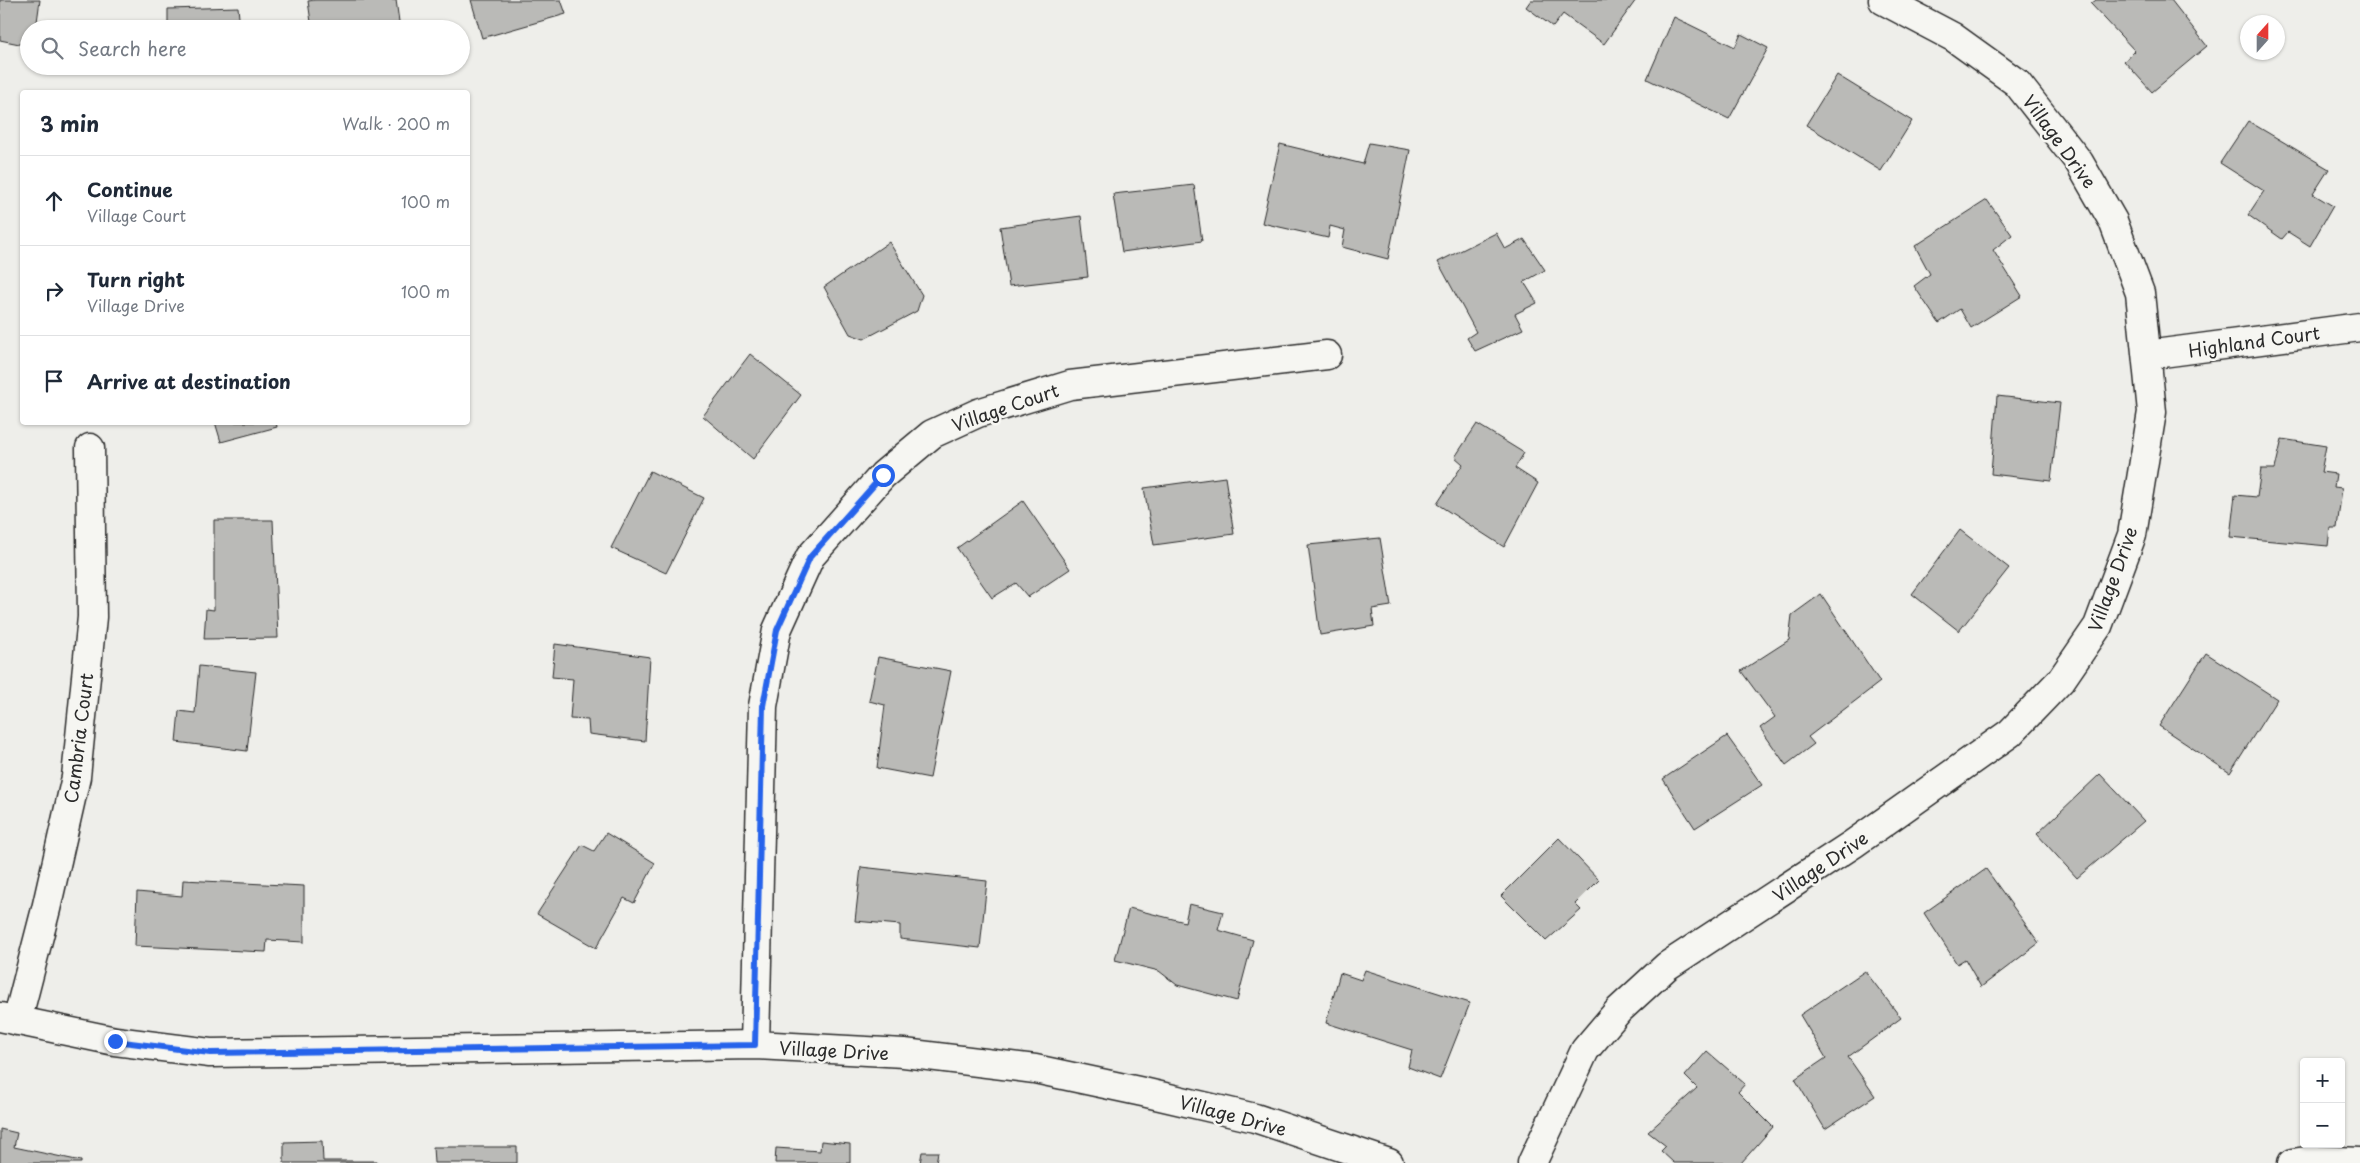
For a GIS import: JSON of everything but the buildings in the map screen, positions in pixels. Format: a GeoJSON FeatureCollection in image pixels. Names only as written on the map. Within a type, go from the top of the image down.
{"type":"FeatureCollection","features":[{"type":"Feature","properties":{"kind":"street","name":"Village Drive"},"geometry":{"type":"LineString","coordinates":[[1532,1163],[1585,1050],[1619,1010],[1667,966],[1853,844],[2010,734],[2061,680],[2098,626],[2132,535],[2152,412],[2140,293],[2113,221],[2079,162],[2017,83],[1953,37],[1883,0]]}},
{"type":"Feature","properties":{"kind":"street","name":"Highland Court"},"geometry":{"type":"LineString","coordinates":[[2147,355],[2360,327]]}},
{"type":"Feature","properties":{"kind":"street","name":"Village Court"},"geometry":{"type":"LineString","coordinates":[[755,1045],[763,706],[777,630],[810,557],[883,475],[932,434],[978,413],[1070,385],[1327,355]]}},
{"type":"Feature","properties":{"kind":"street","name":"Cambria Court"},"geometry":{"type":"LineString","coordinates":[[8,1019],[46,909],[76,777],[92,617],[90,448]]}},
{"type":"Feature","properties":{"kind":"street","name":"Village Drive"},"geometry":{"type":"LineString","coordinates":[[8,1019],[115,1041],[210,1053],[755,1045],[904,1053],[1035,1069],[1256,1118],[1389,1163]]}},
{"type":"Feature","properties":{"kind":"street"},"geometry":{"type":"LineString","coordinates":[[2292,1163],[2313,1160],[2360,1162]]}},
{"type":"Feature","properties":{"kind":"route"},"geometry":{"type":"LineString","coordinates":[[115,1041],[210,1053],[755,1045],[763,706],[777,630],[810,557],[844,516],[883,475]]}}]}
